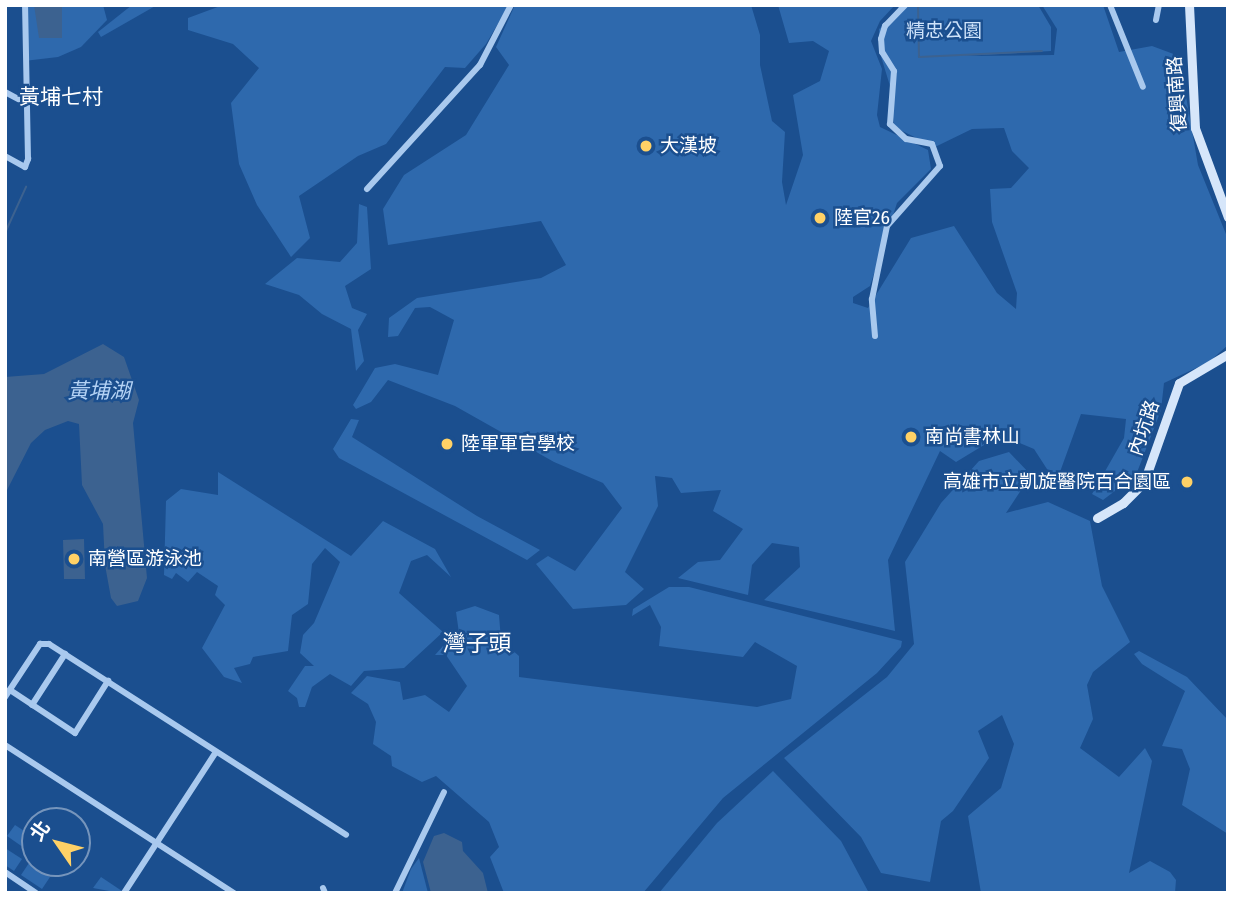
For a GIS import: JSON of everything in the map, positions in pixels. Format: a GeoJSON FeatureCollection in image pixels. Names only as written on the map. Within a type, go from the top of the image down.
{"type":"FeatureCollection","features":[{"type":"Feature","properties":{"kind":"street"},"geometry":{"type":"LineString","coordinates":[[5,156],[25,167],[25,5]]}},
{"type":"Feature","properties":{"kind":"street"},"geometry":{"type":"LineString","coordinates":[[367,189],[480,65],[511,5]]}},
{"type":"Feature","properties":{"kind":"street"},"geometry":{"type":"LineString","coordinates":[[874,336],[872,299],[887,226],[940,166],[932,144],[906,139],[890,124],[894,71],[882,51],[881,39],[885,26],[905,5]]}},
{"type":"Feature","properties":{"kind":"street"},"geometry":{"type":"LineString","coordinates":[[1110,5],[1143,87]]}},
{"type":"Feature","properties":{"kind":"street"},"geometry":{"type":"LineString","coordinates":[[1156,20],[1159,5]]}},
{"type":"Feature","properties":{"kind":"street","name":"復興南路"},"geometry":{"type":"LineString","coordinates":[[1189,5],[1195,128],[1228,217]]}},
{"type":"Feature","properties":{"kind":"street"},"geometry":{"type":"LineString","coordinates":[[5,92],[24,102]]}},
{"type":"Feature","properties":{"kind":"street","name":"內坑路"},"geometry":{"type":"LineString","coordinates":[[1097,519],[1123,503],[1143,482],[1179,383],[1228,354]]}},
{"type":"Feature","properties":{"kind":"street"},"geometry":{"type":"LineString","coordinates":[[108,681],[75,733],[32,705],[7,693],[40,644],[65,654],[108,681],[345,835]]}},
{"type":"Feature","properties":{"kind":"street"},"geometry":{"type":"LineString","coordinates":[[32,705],[65,654]]}},
{"type":"Feature","properties":{"kind":"street"},"geometry":{"type":"LineString","coordinates":[[5,745],[234,893]]}},
{"type":"Feature","properties":{"kind":"street"},"geometry":{"type":"LineString","coordinates":[[124,893],[216,752]]}},
{"type":"Feature","properties":{"kind":"street"},"geometry":{"type":"LineString","coordinates":[[395,893],[444,792]]}},
{"type":"Feature","properties":{"kind":"street"},"geometry":{"type":"LineString","coordinates":[[5,872],[36,893]]}},
{"type":"Feature","properties":{"kind":"green space"},"geometry":{"type":"Polygon","coordinates":[[[27,5],[103,5],[107,20],[81,47],[58,57],[24,61],[27,5]]]}},
{"type":"Feature","properties":{"kind":"green space"},"geometry":{"type":"Polygon","coordinates":[[[132,5],[157,5],[101,37],[98,32],[132,5]]]}},
{"type":"Feature","properties":{"kind":"green space"},"geometry":{"type":"Polygon","coordinates":[[[223,5],[509,5],[486,44],[465,68],[445,67],[386,144],[358,156],[299,196],[310,238],[291,257],[257,205],[239,164],[231,103],[259,68],[233,44],[188,30],[188,18],[223,5]]]}},
{"type":"Feature","properties":{"kind":"green space","name":"精忠公園"},"geometry":{"type":"Polygon","coordinates":[[[515,5],[751,5],[760,35],[760,65],[772,121],[785,132],[782,182],[786,205],[803,155],[793,95],[820,81],[829,51],[813,41],[789,43],[778,5],[895,5],[880,21],[871,41],[882,69],[877,115],[880,127],[928,150],[931,169],[897,203],[870,286],[853,297],[853,303],[868,308],[911,238],[954,226],[997,293],[1016,309],[1017,293],[992,222],[990,189],[1011,188],[1029,168],[1012,151],[1004,128],[972,129],[935,147],[894,127],[890,86],[879,50],[879,29],[898,13],[898,5],[1038,5],[1051,27],[1051,51],[963,56],[1054,55],[1057,29],[1042,5],[1103,5],[1119,52],[1152,46],[1179,56],[1198,165],[1228,239],[1228,345],[1209,362],[1164,383],[1161,410],[1136,475],[1103,500],[1092,494],[1124,438],[1126,419],[1081,414],[1056,483],[1034,449],[1015,441],[989,442],[956,462],[940,451],[888,560],[895,631],[764,600],[800,567],[799,547],[772,543],[752,565],[748,595],[678,578],[698,562],[720,560],[743,529],[713,511],[721,490],[681,493],[672,478],[655,476],[658,506],[625,572],[644,589],[626,605],[573,609],[536,564],[548,556],[575,571],[622,508],[603,483],[554,462],[455,406],[388,380],[371,402],[356,409],[353,405],[375,368],[395,364],[438,375],[454,320],[430,307],[415,308],[398,336],[388,337],[389,318],[417,298],[541,278],[566,265],[541,221],[388,245],[383,209],[404,175],[466,135],[509,65],[496,47],[515,5]]]}},
{"type":"Feature","properties":{"kind":"green space"},"geometry":{"type":"Polygon","coordinates":[[[359,204],[367,207],[371,269],[345,286],[352,308],[367,314],[358,330],[364,361],[356,371],[351,329],[322,314],[299,295],[265,284],[297,258],[340,262],[357,243],[359,204]]]}},
{"type":"Feature","properties":{"kind":"green space"},"geometry":{"type":"Polygon","coordinates":[[[351,419],[359,420],[352,437],[477,516],[540,550],[527,560],[339,458],[333,449],[351,419]]]}},
{"type":"Feature","properties":{"kind":"green space"},"geometry":{"type":"Polygon","coordinates":[[[1009,452],[1031,475],[1006,513],[1048,502],[1090,521],[1102,586],[1130,642],[1093,672],[1087,685],[1093,719],[1080,748],[1119,777],[1145,748],[1152,761],[1129,873],[1150,861],[1170,872],[1176,880],[1175,893],[981,893],[968,816],[1001,788],[1014,744],[1002,715],[978,731],[989,758],[953,811],[941,821],[930,882],[881,873],[861,837],[784,758],[887,677],[914,644],[905,562],[941,503],[979,461],[1009,452]]]}},
{"type":"Feature","properties":{"kind":"green space"},"geometry":{"type":"Polygon","coordinates":[[[218,472],[351,556],[383,521],[435,549],[451,577],[427,555],[411,561],[399,593],[443,632],[404,668],[364,671],[351,686],[330,674],[312,687],[305,707],[299,707],[297,698],[288,691],[305,666],[314,666],[300,653],[303,635],[314,623],[340,562],[325,548],[312,564],[308,604],[292,615],[288,651],[253,657],[250,664],[234,668],[242,683],[224,677],[202,648],[225,605],[215,595],[218,586],[197,572],[188,582],[176,573],[172,579],[164,575],[166,501],[181,489],[218,495],[218,472]]]}},
{"type":"Feature","properties":{"kind":"green space"},"geometry":{"type":"Polygon","coordinates":[[[669,587],[689,587],[902,641],[901,647],[877,673],[723,798],[643,893],[504,893],[490,857],[499,847],[489,822],[436,776],[422,782],[392,766],[391,756],[373,744],[376,722],[368,704],[351,693],[367,676],[400,682],[403,700],[425,695],[449,712],[467,686],[446,655],[435,655],[443,646],[454,652],[461,647],[456,612],[475,606],[499,615],[501,640],[519,656],[519,677],[757,707],[791,699],[797,666],[755,642],[743,657],[659,646],[661,627],[650,605],[632,616],[633,609],[669,587]]]}},
{"type":"Feature","properties":{"kind":"green space"},"geometry":{"type":"Polygon","coordinates":[[[1139,651],[1187,677],[1228,720],[1228,834],[1182,805],[1190,769],[1182,749],[1162,746],[1185,691],[1142,664],[1134,654],[1139,651]]]}},
{"type":"Feature","properties":{"kind":"green space"},"geometry":{"type":"Polygon","coordinates":[[[773,771],[841,841],[869,893],[659,893],[717,823],[773,771]]]}},
{"type":"Feature","properties":{"kind":"green space"},"geometry":{"type":"Polygon","coordinates":[[[15,825],[21,829],[21,846],[7,836],[15,825]]]}},
{"type":"Feature","properties":{"kind":"green space"},"geometry":{"type":"Polygon","coordinates":[[[5,848],[21,858],[14,871],[5,865],[5,848]]]}},
{"type":"Feature","properties":{"kind":"green space"},"geometry":{"type":"Polygon","coordinates":[[[419,858],[428,893],[402,893],[411,869],[419,858]]]}},
{"type":"Feature","properties":{"kind":"green space"},"geometry":{"type":"Polygon","coordinates":[[[24,877],[50,877],[42,889],[24,877]]]}},
{"type":"Feature","properties":{"kind":"green space"},"geometry":{"type":"Polygon","coordinates":[[[101,877],[122,891],[120,893],[93,888],[101,877]]]}},
{"type":"Feature","properties":{"kind":"water"},"geometry":{"type":"Polygon","coordinates":[[[34,5],[62,5],[62,38],[39,38],[34,5]]]}},
{"type":"Feature","properties":{"kind":"water","name":"黃埔湖"},"geometry":{"type":"Polygon","coordinates":[[[103,344],[124,357],[139,400],[133,423],[147,578],[138,601],[117,606],[111,598],[105,565],[103,524],[82,485],[79,424],[68,421],[45,430],[31,443],[5,494],[5,377],[44,374],[103,344]]]}},
{"type":"Feature","properties":{"kind":"water","name":"南營區游泳池"},"geometry":{"type":"Polygon","coordinates":[[[84,539],[85,579],[64,579],[63,540],[84,539]]]}},
{"type":"Feature","properties":{"kind":"water"},"geometry":{"type":"Polygon","coordinates":[[[444,833],[462,842],[463,851],[483,873],[488,893],[431,893],[423,862],[434,836],[444,833]]]}},
{"type":"Feature","properties":{"kind":"waterway"},"geometry":{"type":"LineString","coordinates":[[918,5],[919,57],[1042,51]]}},
{"type":"Feature","properties":{"kind":"waterway"},"geometry":{"type":"LineString","coordinates":[[5,233],[26,187]]}},
{"type":"Feature","properties":{"kind":"place","name":"大漢坡"},"geometry":{"type":"Point","coordinates":[646,146]}},
{"type":"Feature","properties":{"kind":"place","name":"陸官26"},"geometry":{"type":"Point","coordinates":[820,218]}},
{"type":"Feature","properties":{"kind":"place","name":"南尚書林山"},"geometry":{"type":"Point","coordinates":[911,437]}},
{"type":"Feature","properties":{"kind":"place","name":"陸軍軍官學校"},"geometry":{"type":"Point","coordinates":[447,444]}},
{"type":"Feature","properties":{"kind":"place","name":"高雄市立凱旋醫院百合園區"},"geometry":{"type":"Point","coordinates":[1187,482]}},
{"type":"Feature","properties":{"kind":"place","name":"南營區游泳池"},"geometry":{"type":"Point","coordinates":[74,559]}},
{"type":"Feature","properties":{"kind":"district","name":"黃埔七村"},"geometry":{"type":"Point","coordinates":[61,97]}},
{"type":"Feature","properties":{"kind":"district","name":"灣子頭"},"geometry":{"type":"Point","coordinates":[477,643]}}]}
